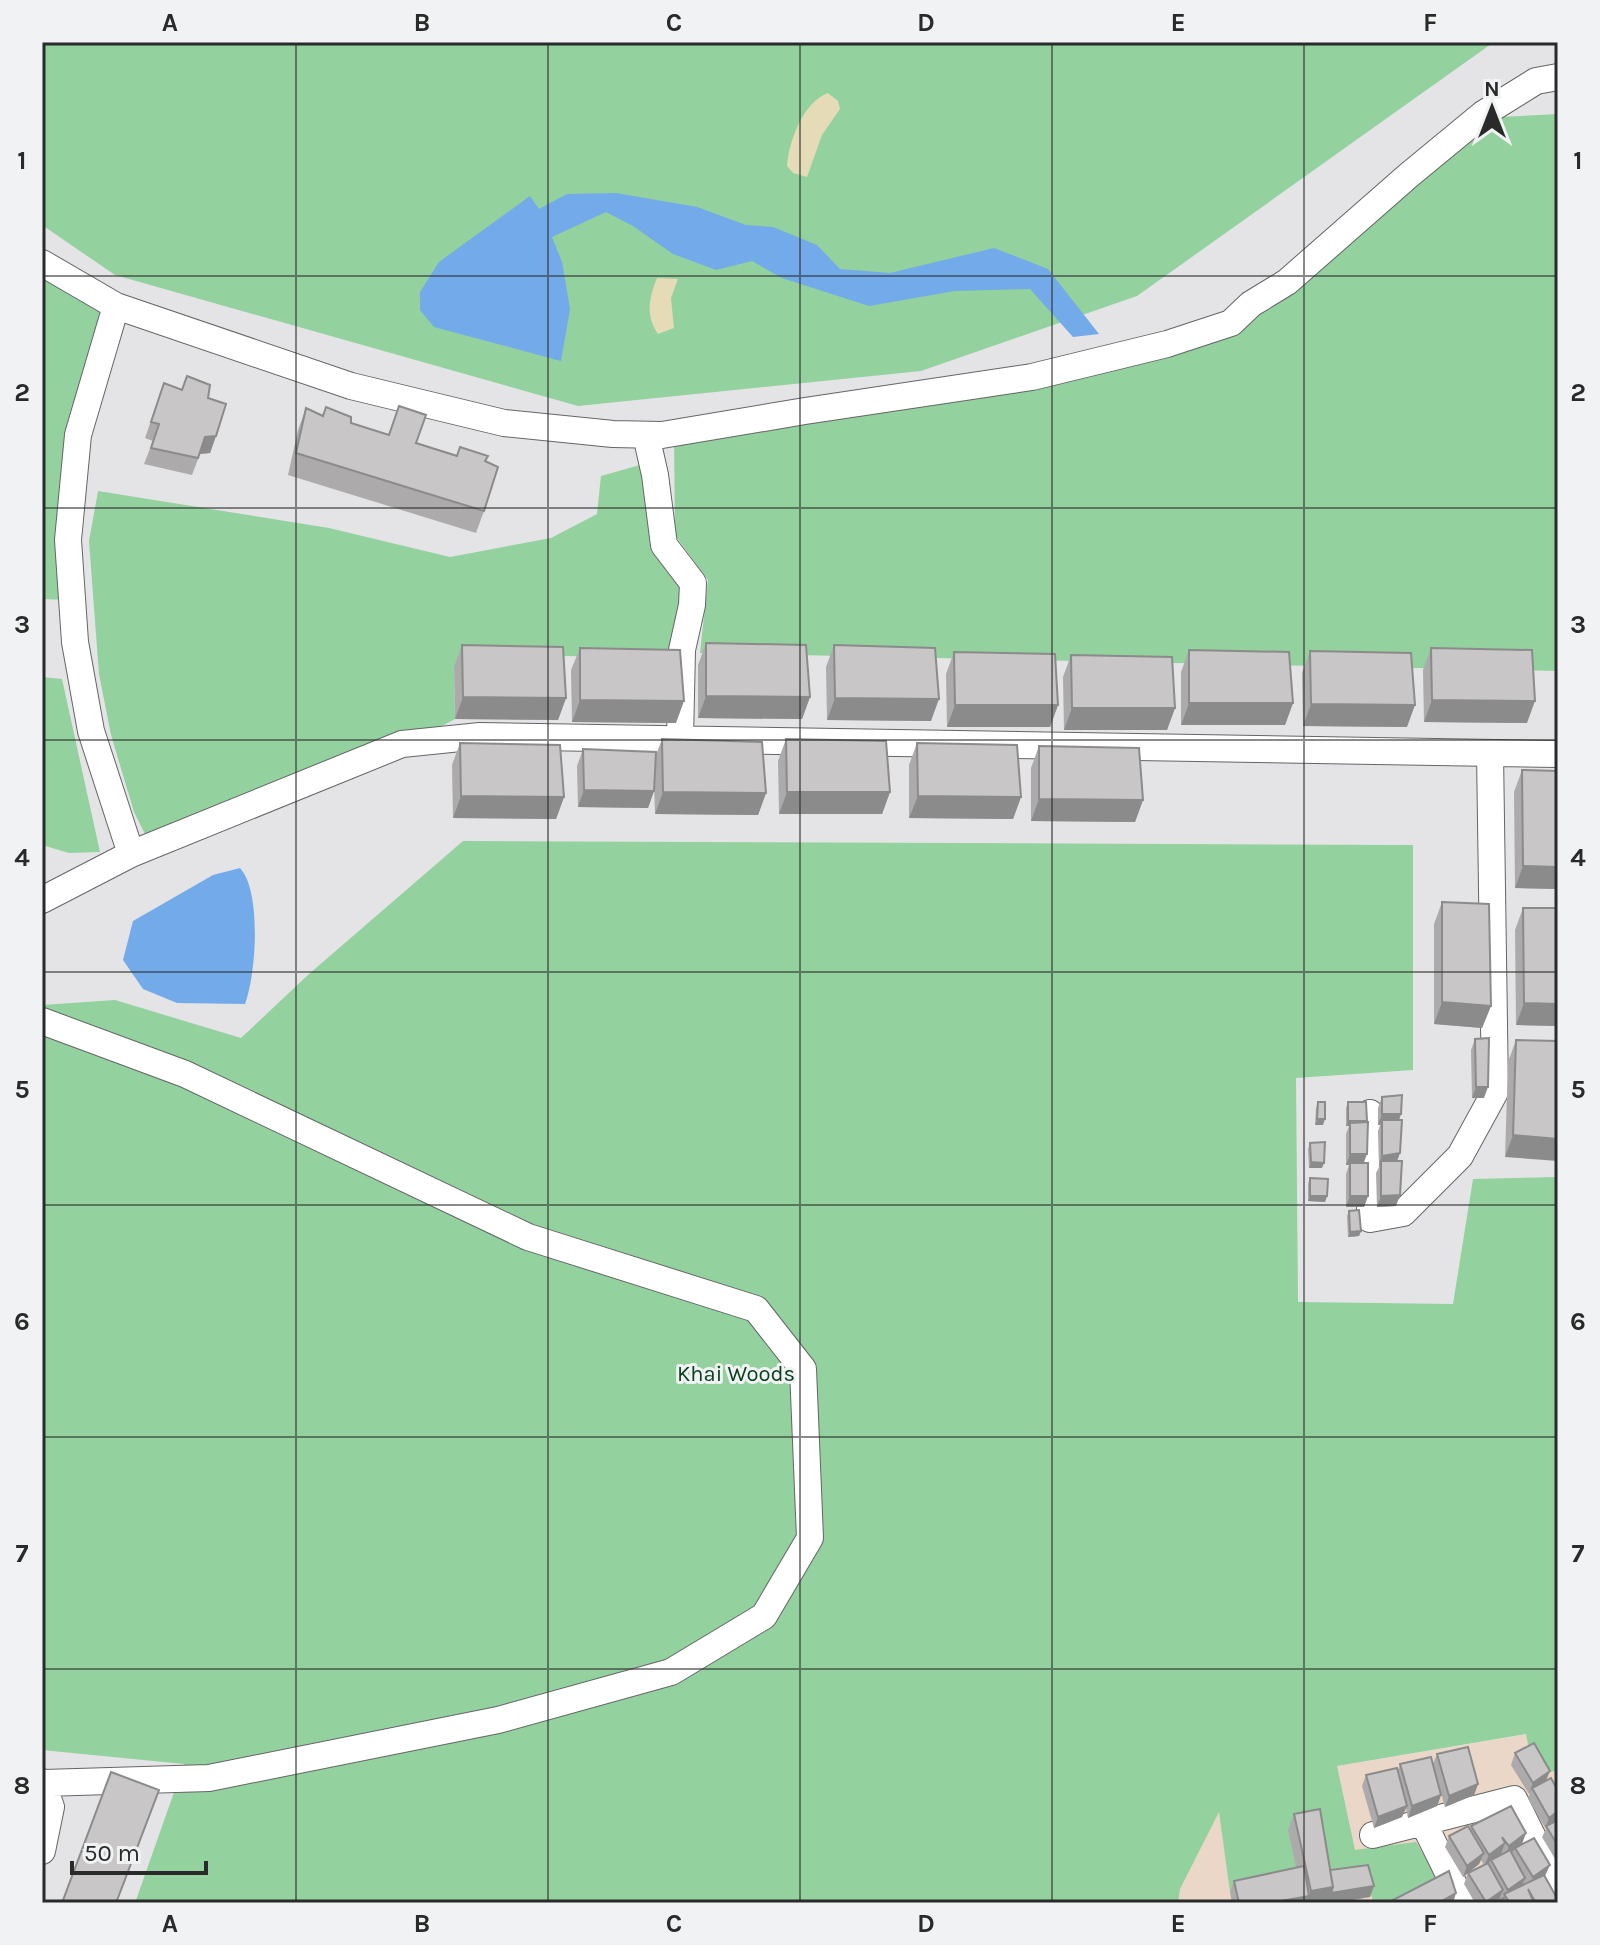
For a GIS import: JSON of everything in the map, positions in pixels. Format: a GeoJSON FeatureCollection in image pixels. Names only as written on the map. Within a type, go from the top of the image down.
{"type":"FeatureCollection","features":[{"type":"Feature","properties":{"kind":"street"},"geometry":{"type":"LineString","coordinates":[[42,263],[116,306],[366,390],[504,423],[613,434],[662,435],[1032,377],[1167,344],[1231,323],[1251,304],[1287,282],[1483,114],[1536,81],[1558,77]]}},
{"type":"Feature","properties":{"kind":"street"},"geometry":{"type":"LineString","coordinates":[[116,306],[78,435],[68,540],[75,642],[91,731],[131,854]]}},
{"type":"Feature","properties":{"kind":"street"},"geometry":{"type":"LineString","coordinates":[[646,435],[655,475],[664,545],[693,583],[692,605],[682,650],[680,739]]}},
{"type":"Feature","properties":{"kind":"street"},"geometry":{"type":"LineString","coordinates":[[42,900],[131,854],[402,744],[480,736],[1558,754]]}},
{"type":"Feature","properties":{"kind":"street"},"geometry":{"type":"LineString","coordinates":[[1370,1113],[1370,1219],[1403,1213],[1460,1156],[1495,1092],[1490,753]]}},
{"type":"Feature","properties":{"kind":"street"},"geometry":{"type":"LineString","coordinates":[[42,1021],[185,1074],[528,1237],[756,1309],[803,1369],[810,1538],[764,1616],[671,1672],[498,1720],[209,1778],[43,1782],[51,1807],[42,1851]]}},
{"type":"Feature","properties":{"kind":"street"},"geometry":{"type":"LineString","coordinates":[[1373,1835],[1514,1799],[1558,1888]]}},
{"type":"Feature","properties":{"kind":"street"},"geometry":{"type":"LineString","coordinates":[[1423,1822],[1463,1903]]}},
{"type":"Feature","properties":{"kind":"shaded area"},"geometry":{"type":"Polygon","coordinates":[[[1558,1729],[1558,1903],[1178,1903],[1180,1889],[1232,1784],[1558,1729]]]}},
{"type":"Feature","properties":{"kind":"green space"},"geometry":{"type":"Polygon","coordinates":[[[42,42],[1494,42],[1137,296],[921,371],[578,406],[115,275],[42,225],[42,42]]]}},
{"type":"Feature","properties":{"kind":"green space"},"geometry":{"type":"Polygon","coordinates":[[[1558,114],[1558,671],[700,653],[708,580],[675,535],[674,433],[888,398],[1258,314],[1501,117],[1558,114]]]}},
{"type":"Feature","properties":{"kind":"green space"},"geometry":{"type":"Polygon","coordinates":[[[42,263],[116,306],[89,364],[66,600],[42,599],[42,263]]]}},
{"type":"Feature","properties":{"kind":"green space"},"geometry":{"type":"Polygon","coordinates":[[[640,465],[686,589],[674,659],[569,656],[473,659],[454,667],[455,719],[410,743],[151,846],[134,812],[111,735],[99,674],[89,541],[98,491],[329,528],[450,557],[551,538],[597,514],[601,476],[640,465]]]}},
{"type":"Feature","properties":{"kind":"green space"},"geometry":{"type":"Polygon","coordinates":[[[42,677],[62,679],[100,852],[69,853],[42,845],[42,677]]]}},
{"type":"Feature","properties":{"kind":"green space","name":"Khai Woods"},"geometry":{"type":"Polygon","coordinates":[[[463,841],[1413,845],[1413,1070],[1296,1078],[1298,1302],[1453,1304],[1473,1179],[1556,1177],[1558,1771],[1544,1772],[1530,1754],[1526,1734],[1337,1766],[1355,1850],[1416,1842],[1443,1888],[1413,1903],[1374,1903],[1364,1876],[1300,1877],[1230,1892],[1219,1812],[1180,1889],[1178,1903],[135,1903],[184,1764],[42,1750],[42,1005],[115,1000],[241,1038],[309,974],[463,841]]]}},
{"type":"Feature","properties":{"kind":"sand"},"geometry":{"type":"Polygon","coordinates":[[[828,93],[838,101],[840,109],[822,135],[807,177],[793,173],[787,166],[799,124],[811,105],[828,93]]]}},
{"type":"Feature","properties":{"kind":"sand"},"geometry":{"type":"Polygon","coordinates":[[[657,278],[678,279],[671,298],[674,328],[658,334],[651,320],[650,306],[657,278]]]}},
{"type":"Feature","properties":{"kind":"water"},"geometry":{"type":"Polygon","coordinates":[[[616,193],[697,207],[746,225],[773,227],[817,245],[840,269],[890,273],[994,248],[1048,269],[1099,334],[1073,337],[1030,289],[955,291],[869,306],[782,278],[752,261],[716,270],[673,254],[633,226],[606,212],[552,237],[562,262],[570,309],[561,361],[434,327],[420,310],[420,292],[439,262],[530,196],[539,209],[567,194],[616,193]]]}},
{"type":"Feature","properties":{"kind":"water"},"geometry":{"type":"Polygon","coordinates":[[[240,868],[252,895],[255,934],[252,974],[245,1004],[177,1003],[143,989],[123,960],[133,921],[213,875],[240,868]]]}},
{"type":"Feature","properties":{"kind":"building"},"geometry":{"type":"Polygon","coordinates":[[[187,376],[210,385],[208,398],[226,404],[216,436],[205,437],[198,458],[151,448],[159,424],[151,422],[164,383],[182,390],[187,376]]]}},
{"type":"Feature","properties":{"kind":"building"},"geometry":{"type":"Polygon","coordinates":[[[399,406],[426,415],[416,443],[457,456],[460,447],[488,456],[485,461],[498,467],[484,511],[296,453],[306,408],[323,416],[326,407],[351,417],[351,423],[389,435],[399,406]]]}},
{"type":"Feature","properties":{"kind":"building"},"geometry":{"type":"Polygon","coordinates":[[[706,643],[806,645],[810,697],[706,696],[706,643]]]}},
{"type":"Feature","properties":{"kind":"building"},"geometry":{"type":"Polygon","coordinates":[[[462,645],[563,647],[566,698],[463,697],[462,645]]]}},
{"type":"Feature","properties":{"kind":"building"},"geometry":{"type":"Polygon","coordinates":[[[834,645],[935,648],[939,699],[835,698],[834,645]]]}},
{"type":"Feature","properties":{"kind":"building"},"geometry":{"type":"Polygon","coordinates":[[[580,648],[680,650],[684,701],[580,700],[580,648]]]}},
{"type":"Feature","properties":{"kind":"building"},"geometry":{"type":"Polygon","coordinates":[[[1431,648],[1532,650],[1535,701],[1432,700],[1431,648]]]}},
{"type":"Feature","properties":{"kind":"building"},"geometry":{"type":"Polygon","coordinates":[[[1189,650],[1289,652],[1293,703],[1189,703],[1189,650]]]}},
{"type":"Feature","properties":{"kind":"building"},"geometry":{"type":"Polygon","coordinates":[[[1310,651],[1411,653],[1415,705],[1311,704],[1310,651]]]}},
{"type":"Feature","properties":{"kind":"building"},"geometry":{"type":"Polygon","coordinates":[[[954,652],[1055,654],[1058,705],[955,705],[954,652]]]}},
{"type":"Feature","properties":{"kind":"building"},"geometry":{"type":"Polygon","coordinates":[[[1071,655],[1172,657],[1175,708],[1072,708],[1071,655]]]}},
{"type":"Feature","properties":{"kind":"building"},"geometry":{"type":"Polygon","coordinates":[[[662,739],[762,742],[766,793],[663,792],[662,739]]]}},
{"type":"Feature","properties":{"kind":"building"},"geometry":{"type":"Polygon","coordinates":[[[786,739],[886,741],[890,792],[787,792],[786,739]]]}},
{"type":"Feature","properties":{"kind":"building"},"geometry":{"type":"Polygon","coordinates":[[[460,743],[560,745],[564,797],[461,796],[460,743]]]}},
{"type":"Feature","properties":{"kind":"building"},"geometry":{"type":"Polygon","coordinates":[[[917,743],[1017,745],[1021,797],[918,796],[917,743]]]}},
{"type":"Feature","properties":{"kind":"building"},"geometry":{"type":"Polygon","coordinates":[[[1039,746],[1139,748],[1143,800],[1039,799],[1039,746]]]}},
{"type":"Feature","properties":{"kind":"building"},"geometry":{"type":"Polygon","coordinates":[[[583,749],[656,752],[654,791],[584,790],[583,749]]]}},
{"type":"Feature","properties":{"kind":"building"},"geometry":{"type":"Polygon","coordinates":[[[1522,770],[1558,771],[1558,867],[1523,866],[1522,770]]]}},
{"type":"Feature","properties":{"kind":"building"},"geometry":{"type":"Polygon","coordinates":[[[1442,902],[1489,904],[1491,1006],[1442,1002],[1442,902]]]}},
{"type":"Feature","properties":{"kind":"building"},"geometry":{"type":"Polygon","coordinates":[[[1523,908],[1558,908],[1558,1004],[1524,1003],[1523,908]]]}},
{"type":"Feature","properties":{"kind":"building"},"geometry":{"type":"Polygon","coordinates":[[[1489,1038],[1488,1087],[1476,1087],[1475,1039],[1489,1038]]]}},
{"type":"Feature","properties":{"kind":"building"},"geometry":{"type":"Polygon","coordinates":[[[1516,1040],[1558,1041],[1558,1139],[1513,1135],[1516,1040]]]}},
{"type":"Feature","properties":{"kind":"building"},"geometry":{"type":"Polygon","coordinates":[[[1402,1095],[1401,1114],[1382,1114],[1382,1097],[1402,1095]]]}},
{"type":"Feature","properties":{"kind":"building"},"geometry":{"type":"Polygon","coordinates":[[[1318,1102],[1325,1102],[1325,1119],[1317,1119],[1318,1102]]]}},
{"type":"Feature","properties":{"kind":"building"},"geometry":{"type":"Polygon","coordinates":[[[1348,1102],[1366,1102],[1367,1121],[1348,1121],[1348,1102]]]}},
{"type":"Feature","properties":{"kind":"building"},"geometry":{"type":"Polygon","coordinates":[[[1382,1120],[1402,1120],[1400,1153],[1382,1156],[1382,1120]]]}},
{"type":"Feature","properties":{"kind":"building"},"geometry":{"type":"Polygon","coordinates":[[[1368,1122],[1367,1154],[1350,1154],[1350,1123],[1368,1122]]]}},
{"type":"Feature","properties":{"kind":"building"},"geometry":{"type":"Polygon","coordinates":[[[1325,1142],[1324,1163],[1311,1162],[1310,1143],[1325,1142]]]}},
{"type":"Feature","properties":{"kind":"building"},"geometry":{"type":"Polygon","coordinates":[[[1381,1161],[1402,1161],[1400,1195],[1381,1196],[1381,1161]]]}},
{"type":"Feature","properties":{"kind":"building"},"geometry":{"type":"Polygon","coordinates":[[[1350,1163],[1368,1163],[1368,1196],[1350,1196],[1350,1163]]]}},
{"type":"Feature","properties":{"kind":"building"},"geometry":{"type":"Polygon","coordinates":[[[1310,1178],[1328,1179],[1327,1196],[1310,1196],[1310,1178]]]}},
{"type":"Feature","properties":{"kind":"building"},"geometry":{"type":"Polygon","coordinates":[[[1359,1210],[1361,1231],[1350,1232],[1349,1211],[1359,1210]]]}},
{"type":"Feature","properties":{"kind":"building"},"geometry":{"type":"Polygon","coordinates":[[[1534,1743],[1550,1771],[1533,1783],[1515,1753],[1534,1743]]]}},
{"type":"Feature","properties":{"kind":"building"},"geometry":{"type":"Polygon","coordinates":[[[1468,1747],[1478,1784],[1449,1796],[1437,1754],[1468,1747]]]}},
{"type":"Feature","properties":{"kind":"building"},"geometry":{"type":"Polygon","coordinates":[[[1431,1757],[1441,1795],[1412,1806],[1400,1764],[1431,1757]]]}},
{"type":"Feature","properties":{"kind":"building"},"geometry":{"type":"Polygon","coordinates":[[[1397,1768],[1407,1806],[1378,1817],[1366,1775],[1397,1768]]]}},
{"type":"Feature","properties":{"kind":"building"},"geometry":{"type":"Polygon","coordinates":[[[111,1772],[159,1790],[116,1903],[62,1903],[111,1772]]]}},
{"type":"Feature","properties":{"kind":"building"},"geometry":{"type":"Polygon","coordinates":[[[1551,1778],[1558,1791],[1558,1811],[1549,1818],[1532,1788],[1551,1778]]]}},
{"type":"Feature","properties":{"kind":"building"},"geometry":{"type":"Polygon","coordinates":[[[1511,1806],[1526,1833],[1509,1846],[1502,1837],[1505,1843],[1489,1855],[1471,1826],[1511,1806]]]}},
{"type":"Feature","properties":{"kind":"building"},"geometry":{"type":"Polygon","coordinates":[[[1320,1809],[1333,1887],[1311,1891],[1294,1814],[1320,1809]]]}},
{"type":"Feature","properties":{"kind":"building"},"geometry":{"type":"Polygon","coordinates":[[[1558,1820],[1558,1846],[1546,1826],[1558,1820]]]}},
{"type":"Feature","properties":{"kind":"building"},"geometry":{"type":"Polygon","coordinates":[[[1468,1826],[1484,1853],[1467,1866],[1449,1836],[1468,1826]]]}},
{"type":"Feature","properties":{"kind":"building"},"geometry":{"type":"Polygon","coordinates":[[[1534,1838],[1550,1865],[1533,1877],[1515,1848],[1534,1838]]]}},
{"type":"Feature","properties":{"kind":"building"},"geometry":{"type":"Polygon","coordinates":[[[1510,1850],[1525,1878],[1508,1890],[1491,1860],[1510,1850]]]}},
{"type":"Feature","properties":{"kind":"building"},"geometry":{"type":"Polygon","coordinates":[[[1488,1863],[1503,1890],[1486,1902],[1468,1873],[1488,1863]]]}},
{"type":"Feature","properties":{"kind":"building"},"geometry":{"type":"Polygon","coordinates":[[[1368,1865],[1374,1886],[1331,1893],[1330,1870],[1368,1865]]]}},
{"type":"Feature","properties":{"kind":"building"},"geometry":{"type":"Polygon","coordinates":[[[1304,1866],[1309,1896],[1270,1903],[1239,1903],[1234,1881],[1304,1866]]]}},
{"type":"Feature","properties":{"kind":"building"},"geometry":{"type":"Polygon","coordinates":[[[1449,1871],[1456,1893],[1438,1903],[1391,1903],[1391,1901],[1449,1871]]]}},
{"type":"Feature","properties":{"kind":"building"},"geometry":{"type":"Polygon","coordinates":[[[1544,1875],[1558,1903],[1536,1903],[1528,1889],[1534,1903],[1510,1903],[1504,1894],[1544,1875]]]}}]}
